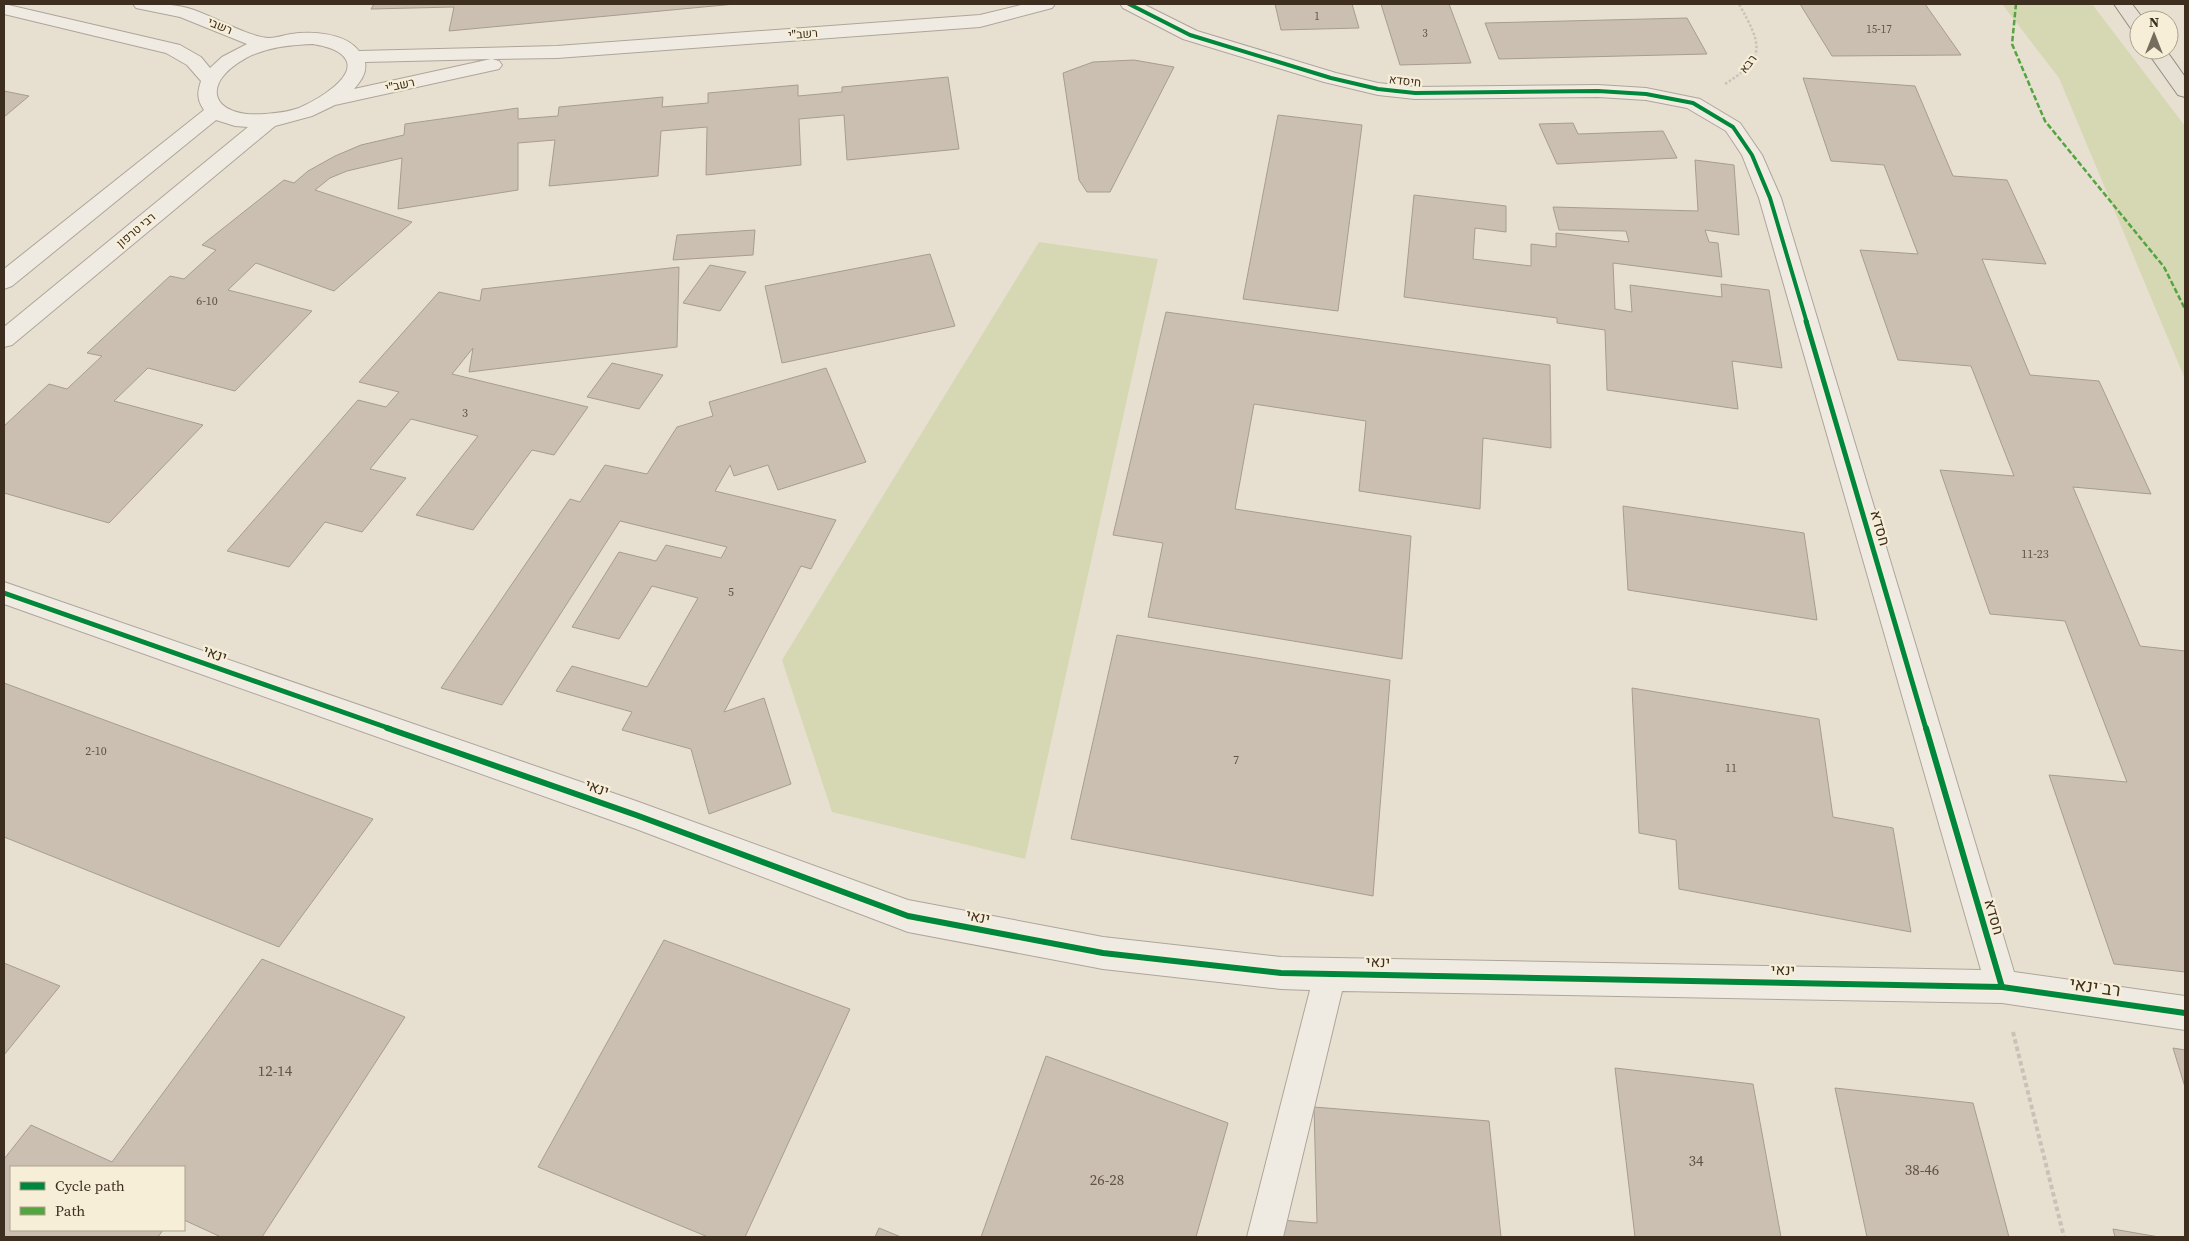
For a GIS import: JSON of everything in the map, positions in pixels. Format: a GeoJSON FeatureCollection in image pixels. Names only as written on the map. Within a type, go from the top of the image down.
{"type":"FeatureCollection","features":[{"type":"Feature","properties":{"kind":"main road"},"geometry":{"type":"LineString","coordinates":[[2163,60],[2185,91]]}},
{"type":"Feature","properties":{"kind":"street","name":"רשבי"},"geometry":{"type":"LineString","coordinates":[[142,4],[185,8],[249,38],[268,43]]}},
{"type":"Feature","properties":{"kind":"street","name":"רשב\"י"},"geometry":{"type":"LineString","coordinates":[[355,57],[557,52],[980,21],[1046,4]]}},
{"type":"Feature","properties":{"kind":"street","name":"חיסדא"},"geometry":{"type":"LineString","coordinates":[[1129,4],[1190,35],[1331,78],[1378,88],[1415,94],[1598,91],[1646,94],[1693,103]]}},
{"type":"Feature","properties":{"kind":"street"},"geometry":{"type":"LineString","coordinates":[[4,9],[173,49],[194,60],[210,80]]}},
{"type":"Feature","properties":{"kind":"street"},"geometry":{"type":"LineString","coordinates":[[291,38],[332,40],[347,47],[355,57],[357,67],[353,78],[344,89],[331,100],[312,110],[290,117],[268,121],[238,120],[215,111],[207,102],[206,91],[210,80],[219,69],[231,60],[268,43],[291,38]]}},
{"type":"Feature","properties":{"kind":"street","name":"רשב\"י"},"geometry":{"type":"LineString","coordinates":[[331,100],[557,52]]}},
{"type":"Feature","properties":{"kind":"street","name":"חסדא"},"geometry":{"type":"LineString","coordinates":[[1693,103],[1733,127],[1752,154],[1770,198],[2002,987]]}},
{"type":"Feature","properties":{"kind":"street"},"geometry":{"type":"LineString","coordinates":[[4,281],[215,111]]}},
{"type":"Feature","properties":{"kind":"street","name":"רבי טרפון"},"geometry":{"type":"LineString","coordinates":[[4,339],[268,121]]}},
{"type":"Feature","properties":{"kind":"street","name":"ינאי"},"geometry":{"type":"LineString","coordinates":[[4,593],[636,815],[908,916],[1103,953],[1281,973],[2002,987]]}},
{"type":"Feature","properties":{"kind":"street"},"geometry":{"type":"LineString","coordinates":[[1265,1237],[1330,974]]}},
{"type":"Feature","properties":{"kind":"street","name":"רב ינאי"},"geometry":{"type":"LineString","coordinates":[[2002,987],[2185,1013]]}},
{"type":"Feature","properties":{"kind":"path"},"geometry":{"type":"LineString","coordinates":[[2002,987],[2064,1237]]}},
{"type":"Feature","properties":{"kind":"green space"},"geometry":{"type":"Polygon","coordinates":[[[2002,4],[2092,4],[2129,53],[2129,60],[2135,60],[2185,126],[2185,379],[2059,78],[2002,4]]]}},
{"type":"Feature","properties":{"kind":"green space"},"geometry":{"type":"Polygon","coordinates":[[[1039,242],[1158,259],[1025,859],[832,812],[782,660],[1039,242]]]}},
{"type":"Feature","properties":{"kind":"building"},"geometry":{"type":"Polygon","coordinates":[[[374,4],[735,4],[449,31],[454,7],[371,9],[374,4]]]}},
{"type":"Feature","properties":{"kind":"building"},"geometry":{"type":"Polygon","coordinates":[[[1275,4],[1352,4],[1359,28],[1281,30],[1275,4]]]}},
{"type":"Feature","properties":{"kind":"building"},"geometry":{"type":"Polygon","coordinates":[[[1381,4],[1449,4],[1471,63],[1400,65],[1381,4]]]}},
{"type":"Feature","properties":{"kind":"building"},"geometry":{"type":"Polygon","coordinates":[[[1800,4],[1925,4],[1961,55],[1832,56],[1800,4]]]}},
{"type":"Feature","properties":{"kind":"building"},"geometry":{"type":"Polygon","coordinates":[[[1687,18],[1707,54],[1499,59],[1485,23],[1687,18]]]}},
{"type":"Feature","properties":{"kind":"building"},"geometry":{"type":"Polygon","coordinates":[[[1134,60],[1174,67],[1110,192],[1087,192],[1079,180],[1063,73],[1093,62],[1134,60]]]}},
{"type":"Feature","properties":{"kind":"building"},"geometry":{"type":"Polygon","coordinates":[[[948,77],[959,149],[847,160],[844,115],[799,119],[801,165],[706,175],[707,127],[661,131],[658,176],[549,186],[555,140],[518,143],[518,190],[398,209],[402,158],[347,171],[330,178],[315,190],[412,222],[334,291],[256,263],[228,290],[312,311],[235,391],[148,368],[114,401],[203,425],[109,523],[4,493],[4,426],[49,384],[67,389],[102,356],[87,353],[170,276],[184,279],[216,250],[202,245],[284,180],[294,183],[308,171],[335,156],[361,145],[404,135],[405,124],[518,108],[518,119],[558,116],[559,107],[663,97],[662,107],[708,103],[708,93],[798,85],[798,96],[842,92],[842,87],[948,77]]]}},
{"type":"Feature","properties":{"kind":"building"},"geometry":{"type":"Polygon","coordinates":[[[1803,78],[1915,86],[1953,176],[2007,180],[2046,264],[1982,259],[2030,375],[2099,381],[2151,494],[2073,487],[2140,646],[2185,651],[2185,972],[2114,964],[2049,775],[2127,782],[2065,621],[1990,614],[1940,470],[2014,476],[1971,366],[1898,360],[1860,250],[1918,254],[1884,165],[1831,161],[1803,78]]]}},
{"type":"Feature","properties":{"kind":"building"},"geometry":{"type":"Polygon","coordinates":[[[4,91],[29,96],[4,117],[4,91]]]}},
{"type":"Feature","properties":{"kind":"building"},"geometry":{"type":"Polygon","coordinates":[[[1278,115],[1362,125],[1338,311],[1243,299],[1278,115]]]}},
{"type":"Feature","properties":{"kind":"building"},"geometry":{"type":"Polygon","coordinates":[[[1573,123],[1578,134],[1663,131],[1677,158],[1557,164],[1539,124],[1573,123]]]}},
{"type":"Feature","properties":{"kind":"building"},"geometry":{"type":"Polygon","coordinates":[[[1695,160],[1734,165],[1739,235],[1705,230],[1709,242],[1718,243],[1722,277],[1613,263],[1615,309],[1632,312],[1630,285],[1722,297],[1721,284],[1769,290],[1782,368],[1732,361],[1738,409],[1607,390],[1605,330],[1557,323],[1557,318],[1404,297],[1414,195],[1506,206],[1506,232],[1475,228],[1473,259],[1531,266],[1531,244],[1556,247],[1556,233],[1629,242],[1626,231],[1559,230],[1553,207],[1698,211],[1695,160]]]}},
{"type":"Feature","properties":{"kind":"building"},"geometry":{"type":"Polygon","coordinates":[[[755,230],[753,255],[673,260],[677,235],[755,230]]]}},
{"type":"Feature","properties":{"kind":"building"},"geometry":{"type":"Polygon","coordinates":[[[930,254],[955,326],[782,363],[765,286],[930,254]]]}},
{"type":"Feature","properties":{"kind":"building"},"geometry":{"type":"Polygon","coordinates":[[[710,265],[746,272],[720,311],[683,303],[710,265]]]}},
{"type":"Feature","properties":{"kind":"building"},"geometry":{"type":"Polygon","coordinates":[[[679,267],[677,347],[469,372],[473,348],[452,374],[588,407],[554,455],[532,450],[473,530],[416,515],[478,436],[411,419],[370,469],[406,478],[362,532],[325,522],[289,567],[227,551],[358,400],[386,407],[399,392],[359,382],[439,292],[480,301],[482,289],[679,267]]]}},
{"type":"Feature","properties":{"kind":"building"},"geometry":{"type":"Polygon","coordinates":[[[1166,312],[1550,365],[1551,448],[1483,438],[1480,509],[1359,491],[1366,421],[1254,404],[1235,509],[1411,536],[1402,659],[1148,617],[1163,543],[1113,535],[1166,312]]]}},
{"type":"Feature","properties":{"kind":"building"},"geometry":{"type":"Polygon","coordinates":[[[612,363],[663,375],[639,409],[587,397],[612,363]]]}},
{"type":"Feature","properties":{"kind":"building"},"geometry":{"type":"Polygon","coordinates":[[[826,368],[866,462],[778,490],[768,465],[734,476],[730,465],[715,491],[836,520],[811,569],[801,566],[724,712],[764,698],[791,784],[709,814],[691,749],[622,730],[632,712],[556,691],[572,666],[647,687],[698,598],[652,586],[619,639],[572,627],[619,552],[656,561],[666,545],[721,558],[727,547],[620,521],[502,705],[441,688],[570,499],[580,502],[605,465],[647,474],[677,427],[713,416],[709,402],[826,368]]]}},
{"type":"Feature","properties":{"kind":"building"},"geometry":{"type":"Polygon","coordinates":[[[1623,506],[1804,533],[1817,620],[1628,590],[1623,506]]]}},
{"type":"Feature","properties":{"kind":"building"},"geometry":{"type":"Polygon","coordinates":[[[1117,635],[1390,680],[1373,896],[1071,839],[1117,635]]]}},
{"type":"Feature","properties":{"kind":"building"},"geometry":{"type":"Polygon","coordinates":[[[4,683],[373,819],[279,947],[4,837],[4,683]]]}},
{"type":"Feature","properties":{"kind":"building"},"geometry":{"type":"Polygon","coordinates":[[[1632,688],[1819,719],[1833,817],[1893,828],[1911,932],[1679,889],[1676,840],[1639,833],[1632,688]]]}},
{"type":"Feature","properties":{"kind":"building"},"geometry":{"type":"Polygon","coordinates":[[[664,940],[850,1009],[745,1237],[708,1237],[538,1167],[664,940]]]}},
{"type":"Feature","properties":{"kind":"building"},"geometry":{"type":"Polygon","coordinates":[[[262,959],[405,1017],[262,1237],[221,1237],[185,1220],[185,1166],[10,1166],[10,1231],[162,1231],[158,1237],[4,1237],[4,1159],[31,1125],[112,1162],[262,959]]]}},
{"type":"Feature","properties":{"kind":"building"},"geometry":{"type":"Polygon","coordinates":[[[4,963],[60,986],[4,1055],[4,963]]]}},
{"type":"Feature","properties":{"kind":"building"},"geometry":{"type":"Polygon","coordinates":[[[2173,1048],[2185,1050],[2185,1087],[2173,1048]]]}},
{"type":"Feature","properties":{"kind":"building"},"geometry":{"type":"Polygon","coordinates":[[[1046,1056],[1228,1123],[1196,1237],[981,1237],[1046,1056]]]}},
{"type":"Feature","properties":{"kind":"building"},"geometry":{"type":"Polygon","coordinates":[[[1615,1068],[1753,1084],[1781,1237],[1635,1237],[1615,1068]]]}},
{"type":"Feature","properties":{"kind":"building"},"geometry":{"type":"Polygon","coordinates":[[[1835,1088],[1973,1103],[2009,1237],[1867,1237],[1835,1088]]]}},
{"type":"Feature","properties":{"kind":"building"},"geometry":{"type":"Polygon","coordinates":[[[1314,1107],[1489,1121],[1501,1237],[1281,1237],[1281,1220],[1317,1223],[1314,1107]]]}},
{"type":"Feature","properties":{"kind":"building"},"geometry":{"type":"Polygon","coordinates":[[[879,1228],[901,1237],[875,1237],[879,1228]]]}},
{"type":"Feature","properties":{"kind":"building"},"geometry":{"type":"Polygon","coordinates":[[[2113,1229],[2159,1237],[2115,1237],[2113,1229]]]}},
{"type":"Feature","properties":{"kind":"marked path"},"geometry":{"type":"LineString","coordinates":[[2016,4],[2012,44],[2045,121],[2164,267],[2185,309]]}},
{"type":"Feature","properties":{"kind":"cycle path"},"geometry":{"type":"LineString","coordinates":[[1129,4],[1190,35],[1331,78],[1378,89],[1415,93],[1598,91],[1646,94],[1693,103],[1733,127],[1752,155],[1770,198],[2002,987]]}},
{"type":"Feature","properties":{"kind":"cycle path"},"geometry":{"type":"LineString","coordinates":[[4,593],[636,815],[908,916],[1103,953],[1281,973],[2002,987],[2185,1013]]}}]}
